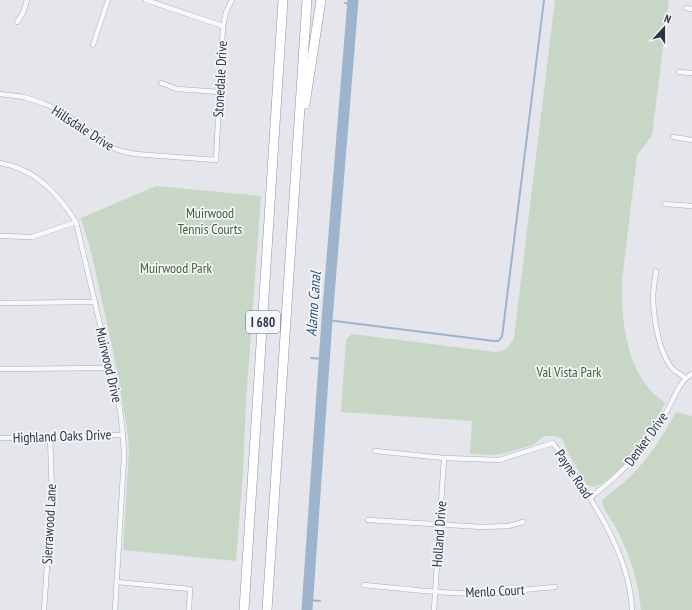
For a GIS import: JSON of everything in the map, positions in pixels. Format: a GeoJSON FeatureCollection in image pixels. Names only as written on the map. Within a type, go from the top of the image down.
{"type":"FeatureCollection","features":[{"type":"Feature","properties":{"kind":"highway","name":"I 680"},"geometry":{"type":"LineString","coordinates":[[244,610],[283,0]]}},
{"type":"Feature","properties":{"kind":"highway","name":"I 680"},"geometry":{"type":"LineString","coordinates":[[267,610],[307,0]]}},
{"type":"Feature","properties":{"kind":"highway"},"geometry":{"type":"LineString","coordinates":[[298,130],[304,110],[321,0]]}},
{"type":"Feature","properties":{"kind":"street"},"geometry":{"type":"LineString","coordinates":[[17,22],[23,13],[27,0]]}},
{"type":"Feature","properties":{"kind":"street"},"geometry":{"type":"LineString","coordinates":[[93,45],[108,0]]}},
{"type":"Feature","properties":{"kind":"street"},"geometry":{"type":"LineString","coordinates":[[146,0],[223,26]]}},
{"type":"Feature","properties":{"kind":"street","name":"Stonedale Drive"},"geometry":{"type":"LineString","coordinates":[[216,160],[223,26],[232,0]]}},
{"type":"Feature","properties":{"kind":"street"},"geometry":{"type":"LineString","coordinates":[[686,8],[692,8]]}},
{"type":"Feature","properties":{"kind":"street"},"geometry":{"type":"LineString","coordinates":[[679,72],[692,74]]}},
{"type":"Feature","properties":{"kind":"street"},"geometry":{"type":"LineString","coordinates":[[161,83],[177,89],[220,92]]}},
{"type":"Feature","properties":{"kind":"street","name":"Hillsdale Drive"},"geometry":{"type":"LineString","coordinates":[[0,94],[24,97],[63,112],[110,147],[121,151],[135,154],[216,160]]}},
{"type":"Feature","properties":{"kind":"street"},"geometry":{"type":"LineString","coordinates":[[673,138],[692,140]]}},
{"type":"Feature","properties":{"kind":"street","name":"Muirwood Drive"},"geometry":{"type":"LineString","coordinates":[[0,163],[24,170],[46,184],[63,202],[76,222],[120,410],[123,435],[124,457],[115,610]]}},
{"type":"Feature","properties":{"kind":"street"},"geometry":{"type":"LineString","coordinates":[[665,204],[692,206]]}},
{"type":"Feature","properties":{"kind":"street"},"geometry":{"type":"LineString","coordinates":[[0,236],[32,237],[76,222]]}},
{"type":"Feature","properties":{"kind":"street"},"geometry":{"type":"LineString","coordinates":[[656,271],[653,297],[654,315],[661,346],[666,359],[674,370],[685,378],[692,374]]}},
{"type":"Feature","properties":{"kind":"street"},"geometry":{"type":"LineString","coordinates":[[0,303],[95,302]]}},
{"type":"Feature","properties":{"kind":"street"},"geometry":{"type":"LineString","coordinates":[[0,369],[110,368]]}},
{"type":"Feature","properties":{"kind":"street","name":"Denker Drive"},"geometry":{"type":"LineString","coordinates":[[591,497],[623,470],[643,448],[664,417],[685,378]]}},
{"type":"Feature","properties":{"kind":"street","name":"Highland Oaks Drive"},"geometry":{"type":"LineString","coordinates":[[0,438],[123,435]]}},
{"type":"Feature","properties":{"kind":"street","name":"Sierrawood Lane"},"geometry":{"type":"LineString","coordinates":[[44,610],[52,493],[50,437]]}},
{"type":"Feature","properties":{"kind":"street","name":"Payne Road"},"geometry":{"type":"LineString","coordinates":[[444,458],[499,460],[554,443],[591,497],[616,547],[628,581],[632,610]]}},
{"type":"Feature","properties":{"kind":"street"},"geometry":{"type":"LineString","coordinates":[[375,451],[444,458]]}},
{"type":"Feature","properties":{"kind":"street","name":"Holland Drive"},"geometry":{"type":"LineString","coordinates":[[434,610],[444,458]]}},
{"type":"Feature","properties":{"kind":"street"},"geometry":{"type":"LineString","coordinates":[[368,520],[482,527],[508,526],[523,522]]}},
{"type":"Feature","properties":{"kind":"street"},"geometry":{"type":"LineString","coordinates":[[117,582],[190,589],[189,610]]}},
{"type":"Feature","properties":{"kind":"street","name":"Menlo Court"},"geometry":{"type":"LineString","coordinates":[[364,585],[435,592],[494,593],[555,588]]}},
{"type":"Feature","properties":{"kind":"green space","name":"Val Vista Park"},"geometry":{"type":"Polygon","coordinates":[[[555,0],[669,0],[652,135],[637,156],[622,280],[622,307],[629,349],[640,375],[649,389],[665,403],[636,451],[606,481],[595,487],[587,485],[569,455],[564,442],[562,439],[555,436],[544,436],[533,445],[509,452],[494,455],[470,454],[472,421],[341,412],[346,339],[352,334],[495,352],[502,351],[507,348],[514,338],[555,0]]]}},
{"type":"Feature","properties":{"kind":"green space","name":"Muirwood Park"},"geometry":{"type":"Polygon","coordinates":[[[156,186],[261,196],[236,561],[123,550],[129,449],[127,427],[113,351],[92,255],[81,218],[156,186]]]}},
{"type":"Feature","properties":{"kind":"green space"},"geometry":{"type":"Polygon","coordinates":[[[676,412],[692,416],[692,610],[641,610],[636,580],[630,560],[623,541],[604,508],[602,501],[630,477],[643,462],[661,438],[676,412]]]}},
{"type":"Feature","properties":{"kind":"waterway","name":"Alamo Canal"},"geometry":{"type":"LineString","coordinates":[[307,610],[327,320],[353,0]]}},
{"type":"Feature","properties":{"kind":"waterway"},"geometry":{"type":"LineString","coordinates":[[327,320],[494,341],[498,341],[502,337],[544,0]]}},
{"type":"Feature","properties":{"kind":"waterway"},"geometry":{"type":"LineString","coordinates":[[345,3],[353,5]]}},
{"type":"Feature","properties":{"kind":"waterway"},"geometry":{"type":"LineString","coordinates":[[311,358],[324,359]]}},
{"type":"Feature","properties":{"kind":"waterway"},"geometry":{"type":"LineString","coordinates":[[307,600],[320,601]]}},
{"type":"Feature","properties":{"kind":"park label","name":"Muirwood Tennis Courts"},"geometry":{"type":"Point","coordinates":[210,222]}}]}
